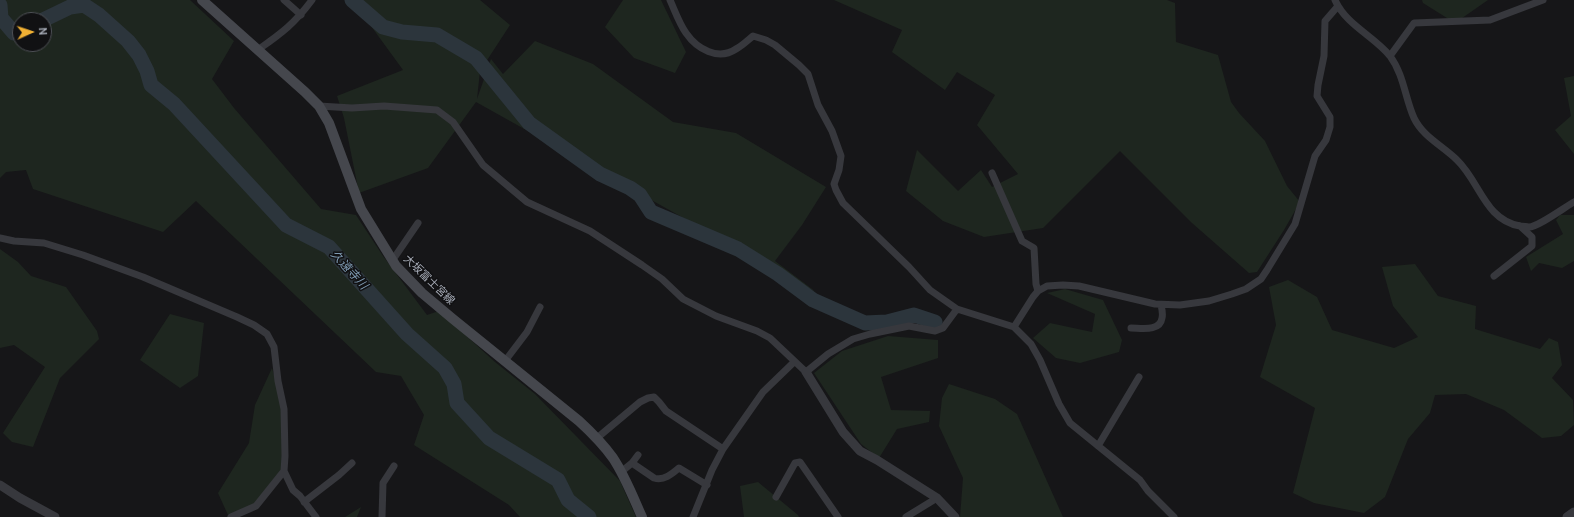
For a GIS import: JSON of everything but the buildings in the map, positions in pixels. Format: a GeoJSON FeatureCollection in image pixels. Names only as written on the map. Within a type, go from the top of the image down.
{"type":"FeatureCollection","features":[{"type":"Feature","properties":{"kind":"main road","name":"大坂富士宮線"},"geometry":{"type":"LineString","coordinates":[[202,0],[259,49],[319,106],[329,123],[361,209],[392,261],[422,293],[579,421],[596,438],[613,458],[642,517]]}},
{"type":"Feature","properties":{"kind":"street"},"geometry":{"type":"LineString","coordinates":[[284,0],[301,15]]}},
{"type":"Feature","properties":{"kind":"street"},"geometry":{"type":"LineString","coordinates":[[259,49],[287,29],[301,15],[312,0]]}},
{"type":"Feature","properties":{"kind":"street"},"geometry":{"type":"LineString","coordinates":[[670,0],[686,33],[696,44],[709,52],[720,55],[726,54],[736,50],[753,36],[758,37],[775,46],[808,74],[818,105],[832,130],[841,156],[839,170],[834,184],[844,202],[930,290],[957,309],[1014,327],[1031,344],[1040,360],[1059,404],[1070,423],[1140,480],[1148,491],[1174,517]]}},
{"type":"Feature","properties":{"kind":"street"},"geometry":{"type":"LineString","coordinates":[[1390,56],[1414,22],[1490,20],[1543,0]]}},
{"type":"Feature","properties":{"kind":"street"},"geometry":{"type":"LineString","coordinates":[[1014,327],[1032,297],[1038,291],[1047,286],[1063,284],[1079,286],[1161,305],[1201,302],[1246,289],[1261,279],[1295,224],[1315,156],[1326,140],[1330,127],[1330,117],[1317,96],[1324,56],[1325,21],[1337,3],[1358,28],[1390,56],[1399,71],[1414,118],[1421,130],[1458,161],[1492,210],[1500,218],[1511,224],[1530,227],[1574,202]]}},
{"type":"Feature","properties":{"kind":"street"},"geometry":{"type":"LineString","coordinates":[[319,106],[352,108],[384,106],[437,110],[453,122],[483,165],[527,202],[590,231],[647,268],[662,279],[683,299],[716,316],[757,331],[770,338],[806,372],[843,432],[860,451],[937,498],[955,517]]}},
{"type":"Feature","properties":{"kind":"street"},"geometry":{"type":"LineString","coordinates":[[992,172],[1022,241],[1034,248],[1036,284],[1038,291]]}},
{"type":"Feature","properties":{"kind":"street"},"geometry":{"type":"LineString","coordinates":[[392,261],[418,224]]}},
{"type":"Feature","properties":{"kind":"street"},"geometry":{"type":"LineString","coordinates":[[1494,276],[1532,246],[1532,237],[1520,226]]}},
{"type":"Feature","properties":{"kind":"street"},"geometry":{"type":"LineString","coordinates":[[0,238],[14,241],[44,242],[82,255],[143,277],[230,314],[254,325],[267,334],[274,347],[278,381],[284,409],[284,471],[293,490],[316,517]]}},
{"type":"Feature","properties":{"kind":"street"},"geometry":{"type":"LineString","coordinates":[[1130,328],[1150,328],[1157,326],[1162,319],[1161,305]]}},
{"type":"Feature","properties":{"kind":"street"},"geometry":{"type":"LineString","coordinates":[[505,361],[527,332],[540,307]]}},
{"type":"Feature","properties":{"kind":"street"},"geometry":{"type":"LineString","coordinates":[[806,372],[828,354],[853,340],[870,334],[909,326],[935,331],[943,328],[957,309]]}},
{"type":"Feature","properties":{"kind":"street"},"geometry":{"type":"LineString","coordinates":[[693,517],[723,449],[763,392],[794,362]]}},
{"type":"Feature","properties":{"kind":"street"},"geometry":{"type":"LineString","coordinates":[[1098,446],[1139,377]]}},
{"type":"Feature","properties":{"kind":"street"},"geometry":{"type":"LineString","coordinates":[[596,438],[640,402],[648,398],[654,398],[666,411],[723,449]]}},
{"type":"Feature","properties":{"kind":"street"},"geometry":{"type":"LineString","coordinates":[[621,472],[632,463],[638,455]]}},
{"type":"Feature","properties":{"kind":"street"},"geometry":{"type":"LineString","coordinates":[[776,497],[795,463],[800,462],[838,517]]}},
{"type":"Feature","properties":{"kind":"street"},"geometry":{"type":"LineString","coordinates":[[304,502],[352,463]]}},
{"type":"Feature","properties":{"kind":"street"},"geometry":{"type":"LineString","coordinates":[[632,463],[654,478],[658,479],[664,478],[679,468],[706,485]]}},
{"type":"Feature","properties":{"kind":"street"},"geometry":{"type":"LineString","coordinates":[[382,517],[383,483],[394,466]]}},
{"type":"Feature","properties":{"kind":"street"},"geometry":{"type":"LineString","coordinates":[[231,517],[256,506],[284,471]]}},
{"type":"Feature","properties":{"kind":"street"},"geometry":{"type":"LineString","coordinates":[[0,485],[55,517]]}},
{"type":"Feature","properties":{"kind":"street"},"geometry":{"type":"LineString","coordinates":[[906,517],[937,498]]}},
{"type":"Feature","properties":{"kind":"street"},"geometry":{"type":"LineString","coordinates":[[1567,517],[1574,512]]}},
{"type":"Feature","properties":{"kind":"shaded area"},"geometry":{"type":"Polygon","coordinates":[[[0,0],[190,0],[234,41],[212,79],[234,108],[321,209],[356,215],[383,256],[427,315],[439,311],[495,362],[535,394],[620,481],[636,517],[520,517],[509,505],[414,445],[424,415],[401,376],[376,372],[196,201],[163,232],[33,189],[26,170],[6,172],[0,178],[0,0]]]}},
{"type":"Feature","properties":{"kind":"shaded area"},"geometry":{"type":"Polygon","coordinates":[[[352,0],[480,0],[510,25],[480,71],[477,99],[491,59],[503,74],[535,41],[593,64],[673,122],[736,133],[826,187],[802,225],[775,261],[816,292],[476,102],[428,168],[359,193],[344,118],[337,96],[403,70],[352,0]]]}},
{"type":"Feature","properties":{"kind":"shaded area"},"geometry":{"type":"Polygon","coordinates":[[[623,0],[661,0],[686,52],[675,73],[634,58],[605,27],[623,0]]]}},
{"type":"Feature","properties":{"kind":"shaded area"},"geometry":{"type":"Polygon","coordinates":[[[834,0],[1167,0],[1175,3],[1176,42],[1218,55],[1231,102],[1265,141],[1287,186],[1300,202],[1257,272],[1249,273],[1192,223],[1120,151],[1043,228],[984,237],[943,221],[906,191],[917,150],[958,191],[981,170],[992,187],[1018,174],[977,125],[995,95],[957,72],[945,90],[892,52],[902,30],[834,0]]]}},
{"type":"Feature","properties":{"kind":"shaded area"},"geometry":{"type":"Polygon","coordinates":[[[1422,0],[1488,0],[1455,23],[1423,3],[1422,0]]]}},
{"type":"Feature","properties":{"kind":"shaded area"},"geometry":{"type":"Polygon","coordinates":[[[1574,76],[1574,154],[1555,130],[1571,116],[1564,78],[1574,76]]]}},
{"type":"Feature","properties":{"kind":"shaded area"},"geometry":{"type":"Polygon","coordinates":[[[1560,215],[1574,215],[1574,261],[1562,268],[1539,263],[1531,271],[1526,257],[1563,234],[1556,220],[1560,215]]]}},
{"type":"Feature","properties":{"kind":"shaded area"},"geometry":{"type":"Polygon","coordinates":[[[0,249],[18,262],[31,276],[66,287],[97,331],[99,339],[60,378],[33,447],[12,442],[3,433],[45,367],[14,345],[0,348],[0,249]]]}},
{"type":"Feature","properties":{"kind":"shaded area"},"geometry":{"type":"Polygon","coordinates":[[[1415,264],[1438,296],[1476,306],[1475,329],[1540,349],[1549,338],[1558,342],[1562,365],[1552,378],[1573,400],[1574,425],[1561,436],[1542,438],[1504,410],[1466,394],[1435,395],[1430,413],[1408,439],[1385,497],[1364,513],[1314,503],[1293,493],[1315,408],[1260,377],[1276,325],[1269,287],[1288,280],[1317,297],[1332,330],[1394,348],[1418,337],[1393,306],[1382,267],[1415,264]]]}},
{"type":"Feature","properties":{"kind":"shaded area"},"geometry":{"type":"Polygon","coordinates":[[[1065,289],[1103,300],[1122,340],[1119,352],[1080,363],[1056,358],[1033,338],[1050,323],[1092,332],[1095,314],[1047,293],[1065,289]]]}},
{"type":"Feature","properties":{"kind":"shaded area"},"geometry":{"type":"Polygon","coordinates":[[[170,314],[204,323],[198,376],[180,388],[140,360],[170,314]]]}},
{"type":"Feature","properties":{"kind":"shaded area"},"geometry":{"type":"Polygon","coordinates":[[[888,336],[938,340],[938,358],[881,377],[891,410],[930,411],[929,422],[897,429],[879,458],[861,444],[814,373],[842,351],[888,336]]]}},
{"type":"Feature","properties":{"kind":"shaded area"},"geometry":{"type":"Polygon","coordinates":[[[272,368],[284,409],[284,469],[256,506],[228,515],[218,493],[249,443],[255,405],[272,368]]]}},
{"type":"Feature","properties":{"kind":"shaded area"},"geometry":{"type":"Polygon","coordinates":[[[949,384],[995,399],[1017,414],[1063,517],[960,517],[963,478],[939,426],[942,398],[949,384]]]}},
{"type":"Feature","properties":{"kind":"shaded area"},"geometry":{"type":"Polygon","coordinates":[[[758,482],[799,517],[744,517],[740,486],[758,482]]]}},
{"type":"Feature","properties":{"kind":"shaded area"},"geometry":{"type":"Polygon","coordinates":[[[361,507],[357,517],[345,517],[361,507]]]}},
{"type":"Feature","properties":{"kind":"waterway"},"geometry":{"type":"LineString","coordinates":[[352,0],[383,27],[402,32],[437,35],[476,58],[529,123],[600,174],[630,188],[640,195],[651,212],[738,249],[778,274],[813,300],[865,323],[887,322],[914,315],[935,322]]}},
{"type":"Feature","properties":{"kind":"waterway","name":"久遠寺川"},"geometry":{"type":"LineString","coordinates":[[0,5],[1,18],[12,31]]}},
{"type":"Feature","properties":{"kind":"waterway","name":"久遠寺川"},"geometry":{"type":"LineString","coordinates":[[52,16],[70,7],[84,5],[99,15],[128,41],[139,55],[147,71],[151,85],[174,104],[286,225],[329,247],[407,334],[445,368],[454,384],[457,403],[489,438],[558,480],[568,500],[589,517]]}}]}
